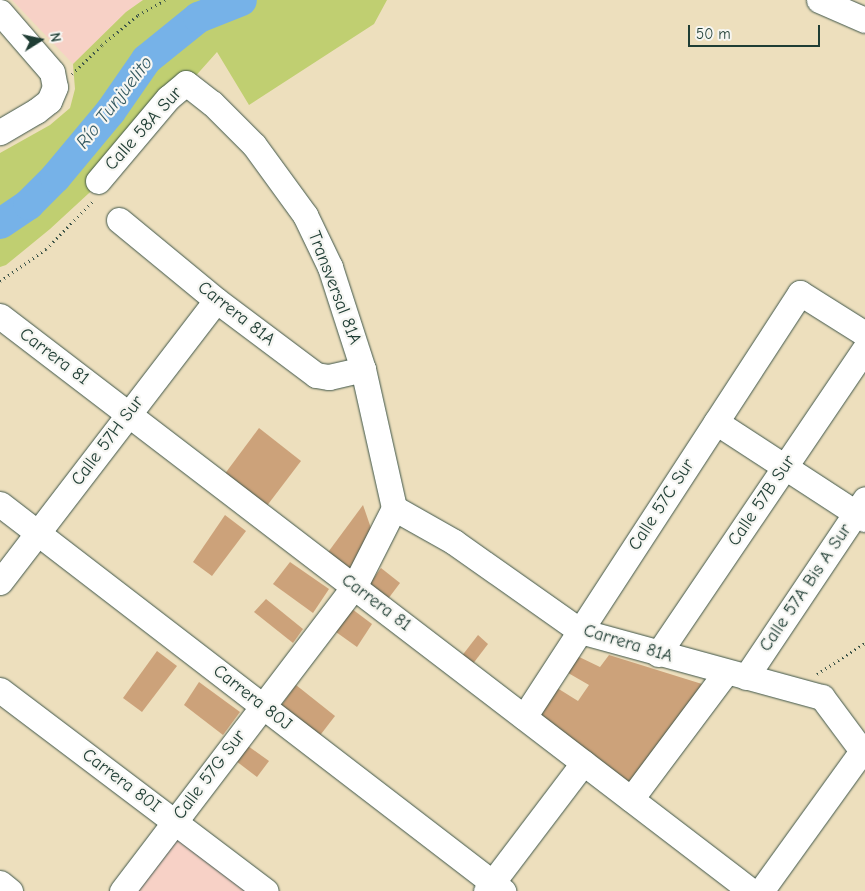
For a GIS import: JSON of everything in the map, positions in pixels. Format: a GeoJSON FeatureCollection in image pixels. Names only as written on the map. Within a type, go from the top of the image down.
{"type":"FeatureCollection","features":[{"type":"Feature","properties":{"kind":"street"},"geometry":{"type":"LineString","coordinates":[[819,0],[864,17]]}},
{"type":"Feature","properties":{"kind":"street"},"geometry":{"type":"LineString","coordinates":[[0,132],[50,101],[55,87],[52,72],[5,25]]}},
{"type":"Feature","properties":{"kind":"street","name":"Calle 58A Sur"},"geometry":{"type":"LineString","coordinates":[[98,181],[168,98],[186,82]]}},
{"type":"Feature","properties":{"kind":"street","name":"Transversal 81A"},"geometry":{"type":"LineString","coordinates":[[186,82],[212,103],[254,145],[305,216],[330,267],[353,301],[363,369],[394,508]]}},
{"type":"Feature","properties":{"kind":"street","name":"Carrera 81A"},"geometry":{"type":"LineString","coordinates":[[119,220],[216,300],[316,375],[329,377],[363,369]]}},
{"type":"Feature","properties":{"kind":"street","name":"Calle 57C Sur"},"geometry":{"type":"LineString","coordinates":[[524,717],[800,293],[865,334]]}},
{"type":"Feature","properties":{"kind":"street","name":"Calle 57H Sur"},"geometry":{"type":"LineString","coordinates":[[0,582],[216,300]]}},
{"type":"Feature","properties":{"kind":"street","name":"Carrera 81"},"geometry":{"type":"LineString","coordinates":[[0,316],[751,891]]}},
{"type":"Feature","properties":{"kind":"street","name":"Calle 57B Sur"},"geometry":{"type":"LineString","coordinates":[[658,654],[865,348]]}},
{"type":"Feature","properties":{"kind":"street"},"geometry":{"type":"LineString","coordinates":[[716,422],[785,467],[862,510]]}},
{"type":"Feature","properties":{"kind":"street","name":"Carrera 80J"},"geometry":{"type":"LineString","coordinates":[[0,504],[263,706],[494,888]]}},
{"type":"Feature","properties":{"kind":"street","name":"Carrera 81A"},"geometry":{"type":"LineString","coordinates":[[394,508],[454,542],[580,631],[658,654],[822,697],[864,753]]}},
{"type":"Feature","properties":{"kind":"street","name":"Calle 57G Sur"},"geometry":{"type":"LineString","coordinates":[[122,891],[354,587],[394,508]]}},
{"type":"Feature","properties":{"kind":"street","name":"Calle 57A Bis A Sur"},"geometry":{"type":"LineString","coordinates":[[632,800],[736,675],[862,510]]}},
{"type":"Feature","properties":{"kind":"street","name":"Carrera 80I"},"geometry":{"type":"LineString","coordinates":[[0,690],[266,891]]}},
{"type":"Feature","properties":{"kind":"street"},"geometry":{"type":"LineString","coordinates":[[761,891],[864,753]]}},
{"type":"Feature","properties":{"kind":"street"},"geometry":{"type":"LineString","coordinates":[[494,888],[583,763]]}},
{"type":"Feature","properties":{"kind":"street"},"geometry":{"type":"LineString","coordinates":[[0,883],[10,891]]}},
{"type":"Feature","properties":{"kind":"path"},"geometry":{"type":"LineString","coordinates":[[55,87],[138,15],[165,0]]}},
{"type":"Feature","properties":{"kind":"path","name":"Calle 58A Sur"},"geometry":{"type":"LineString","coordinates":[[0,281],[46,249],[92,204],[98,181]]}},
{"type":"Feature","properties":{"kind":"path"},"geometry":{"type":"LineString","coordinates":[[793,690],[865,643]]}},
{"type":"Feature","properties":{"kind":"shaded area"},"geometry":{"type":"Polygon","coordinates":[[[12,0],[143,0],[126,12],[73,64],[12,0]]]}},
{"type":"Feature","properties":{"kind":"shaded area"},"geometry":{"type":"Polygon","coordinates":[[[178,839],[246,891],[138,891],[178,839]]]}},
{"type":"Feature","properties":{"kind":"green space"},"geometry":{"type":"Polygon","coordinates":[[[143,0],[387,0],[374,24],[249,105],[217,52],[101,182],[50,229],[6,265],[0,267],[0,153],[50,125],[70,108],[75,89],[73,64],[126,12],[143,0]]]}},
{"type":"Feature","properties":{"kind":"building"},"geometry":{"type":"Polygon","coordinates":[[[259,428],[301,461],[266,507],[224,475],[259,428]]]}},
{"type":"Feature","properties":{"kind":"building"},"geometry":{"type":"Polygon","coordinates":[[[363,505],[373,534],[347,572],[326,555],[363,505]]]}},
{"type":"Feature","properties":{"kind":"building"},"geometry":{"type":"Polygon","coordinates":[[[225,515],[246,531],[212,576],[193,562],[225,515]]]}},
{"type":"Feature","properties":{"kind":"building"},"geometry":{"type":"Polygon","coordinates":[[[290,562],[329,589],[313,613],[273,584],[290,562]]]}},
{"type":"Feature","properties":{"kind":"building"},"geometry":{"type":"Polygon","coordinates":[[[381,568],[400,583],[385,603],[367,587],[381,568]]]}},
{"type":"Feature","properties":{"kind":"building"},"geometry":{"type":"Polygon","coordinates":[[[266,599],[303,629],[293,643],[254,612],[266,599]]]}},
{"type":"Feature","properties":{"kind":"building"},"geometry":{"type":"Polygon","coordinates":[[[352,609],[372,624],[357,647],[336,632],[352,609]]]}},
{"type":"Feature","properties":{"kind":"building"},"geometry":{"type":"Polygon","coordinates":[[[478,635],[488,644],[472,665],[461,657],[478,635]]]}},
{"type":"Feature","properties":{"kind":"building"},"geometry":{"type":"Polygon","coordinates":[[[157,651],[177,666],[142,712],[123,698],[157,651]]]}},
{"type":"Feature","properties":{"kind":"building"},"geometry":{"type":"Polygon","coordinates":[[[573,654],[600,667],[609,655],[702,684],[628,785],[536,713],[554,686],[578,701],[589,685],[563,670],[573,654]]]}},
{"type":"Feature","properties":{"kind":"building"},"geometry":{"type":"Polygon","coordinates":[[[199,682],[240,712],[223,735],[184,705],[199,682]]]}},
{"type":"Feature","properties":{"kind":"building"},"geometry":{"type":"Polygon","coordinates":[[[296,685],[335,716],[318,738],[280,707],[296,685]]]}},
{"type":"Feature","properties":{"kind":"building"},"geometry":{"type":"Polygon","coordinates":[[[248,746],[269,761],[257,777],[236,761],[248,746]]]}},
{"type":"Feature","properties":{"kind":"waterway","name":"Río Tunjuelito"},"geometry":{"type":"LineString","coordinates":[[0,223],[28,204],[55,177],[110,111],[146,59],[198,17],[241,0]]}}]}
